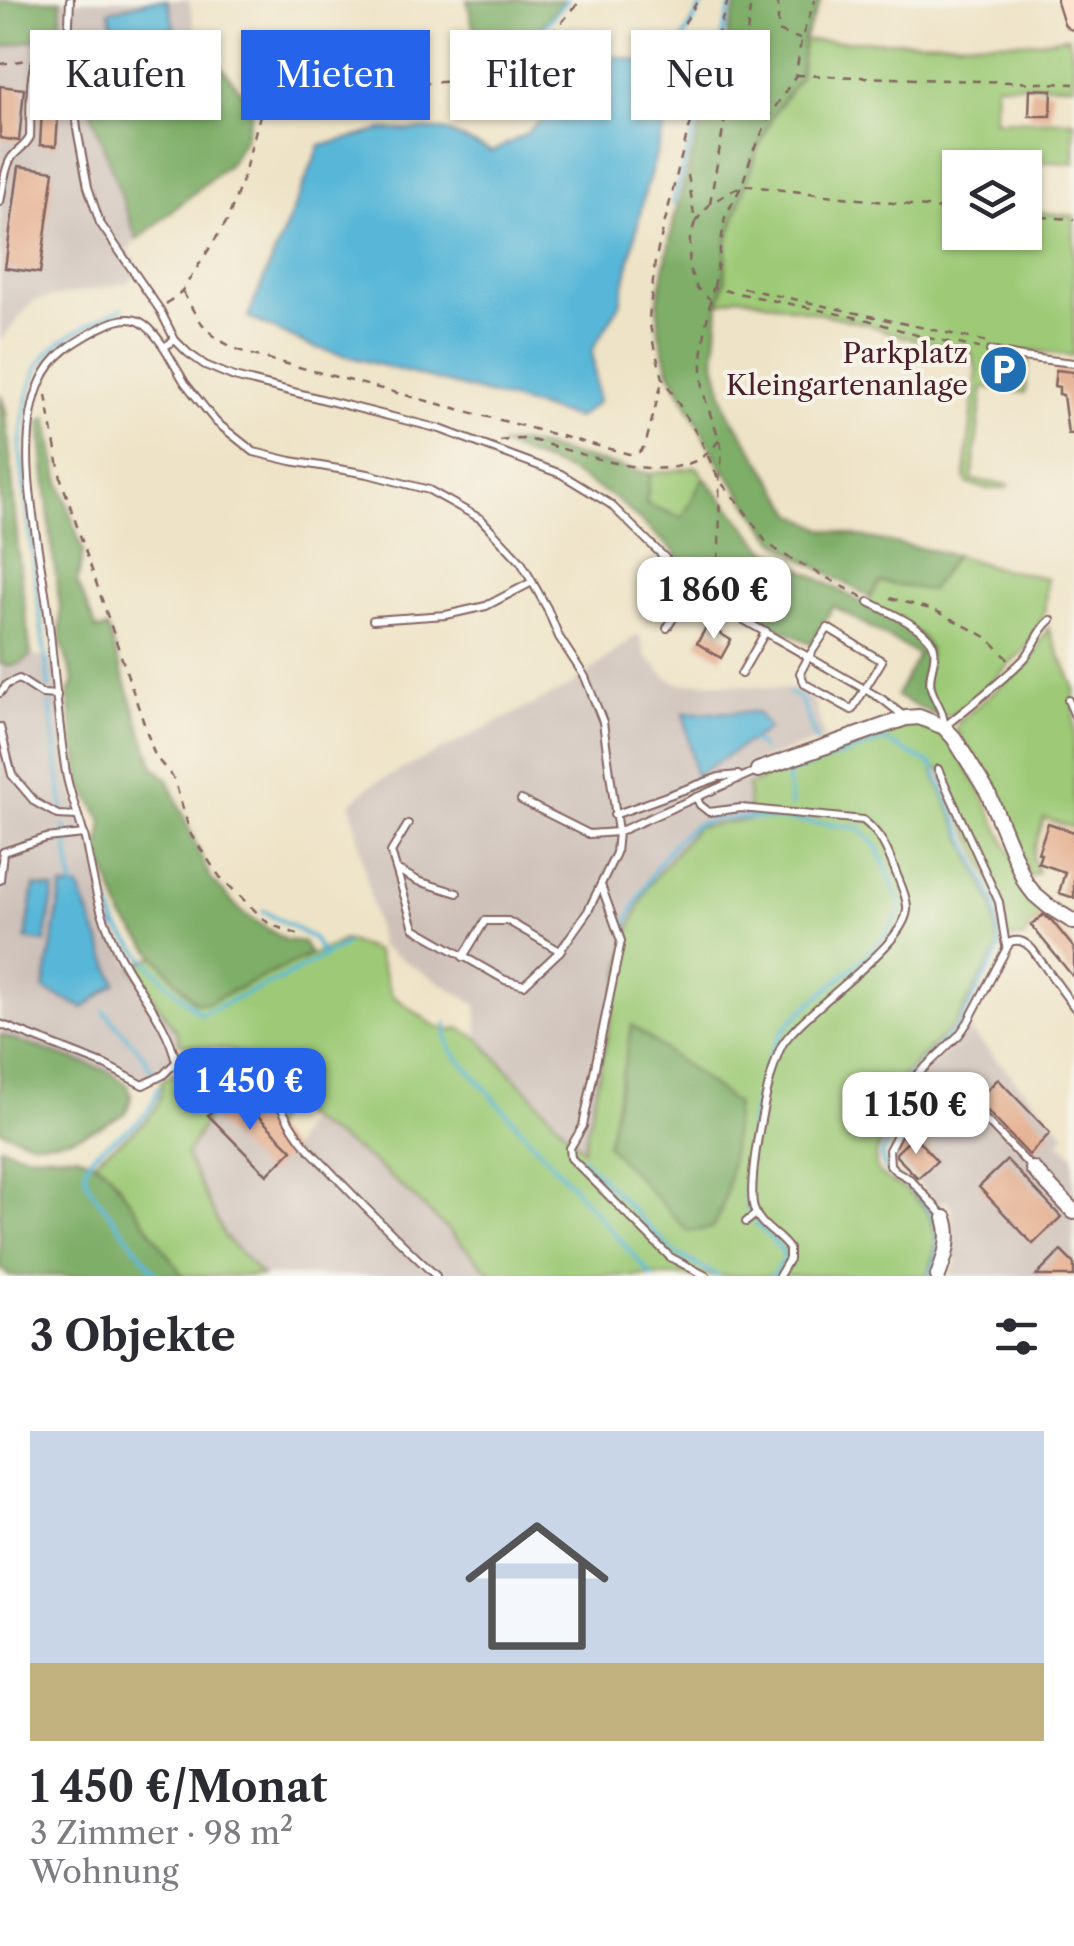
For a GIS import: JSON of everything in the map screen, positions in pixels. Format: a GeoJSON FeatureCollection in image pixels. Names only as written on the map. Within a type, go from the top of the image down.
{"type":"FeatureCollection","features":[{"type":"Feature","properties":{"kind":"street"},"geometry":{"type":"LineString","coordinates":[[1068,0],[1074,19]]}},
{"type":"Feature","properties":{"kind":"street"},"geometry":{"type":"LineString","coordinates":[[753,772],[906,718],[920,718],[944,727],[988,793],[1025,882],[1048,906],[1074,922]]}},
{"type":"Feature","properties":{"kind":"street"},"geometry":{"type":"LineString","coordinates":[[1033,1169],[1074,1212]]}},
{"type":"Feature","properties":{"kind":"street"},"geometry":{"type":"LineString","coordinates":[[938,1276],[947,1251],[945,1218]]}},
{"type":"Feature","properties":{"kind":"lane"},"geometry":{"type":"LineString","coordinates":[[69,30],[70,0]]}},
{"type":"Feature","properties":{"kind":"lane"},"geometry":{"type":"LineString","coordinates":[[0,202],[8,163],[26,146],[31,120]]}},
{"type":"Feature","properties":{"kind":"lane"},"geometry":{"type":"LineString","coordinates":[[76,120],[88,187],[100,223],[188,353],[234,377],[440,428],[560,474],[610,504],[706,598],[882,699],[906,718]]}},
{"type":"Feature","properties":{"kind":"lane"},"geometry":{"type":"LineString","coordinates":[[176,1062],[172,1044],[120,958],[102,913],[66,768],[27,465],[28,434],[38,389],[53,360],[68,346],[111,322],[140,320],[152,330],[216,422],[254,452],[430,490],[481,519],[521,562],[559,637],[585,676],[603,722],[618,832],[616,854],[588,910],[560,952],[524,984],[505,980],[414,928],[391,852],[408,824]]}},
{"type":"Feature","properties":{"kind":"lane"},"geometry":{"type":"LineString","coordinates":[[164,348],[176,340]]}},
{"type":"Feature","properties":{"kind":"lane"},"geometry":{"type":"LineString","coordinates":[[989,347],[1022,357],[1074,363]]}},
{"type":"Feature","properties":{"kind":"lane"},"geometry":{"type":"LineString","coordinates":[[373,620],[446,615],[486,606],[532,582]]}},
{"type":"Feature","properties":{"kind":"lane"},"geometry":{"type":"LineString","coordinates":[[667,628],[693,587]]}},
{"type":"Feature","properties":{"kind":"lane"},"geometry":{"type":"LineString","coordinates":[[870,602],[930,638],[934,648],[929,683],[942,708],[944,727]]}},
{"type":"Feature","properties":{"kind":"lane"},"geometry":{"type":"LineString","coordinates":[[944,727],[1016,666],[1052,620]]}},
{"type":"Feature","properties":{"kind":"lane"},"geometry":{"type":"LineString","coordinates":[[828,628],[882,661],[852,710],[805,684],[800,674],[809,656],[828,628]]}},
{"type":"Feature","properties":{"kind":"lane"},"geometry":{"type":"LineString","coordinates":[[741,674],[766,631]]}},
{"type":"Feature","properties":{"kind":"lane"},"geometry":{"type":"LineString","coordinates":[[0,693],[7,684],[19,679],[42,694],[57,695]]}},
{"type":"Feature","properties":{"kind":"lane"},"geometry":{"type":"LineString","coordinates":[[1068,700],[1074,714]]}},
{"type":"Feature","properties":{"kind":"lane"},"geometry":{"type":"LineString","coordinates":[[0,727],[12,775],[34,802],[58,816],[77,816]]}},
{"type":"Feature","properties":{"kind":"lane"},"geometry":{"type":"LineString","coordinates":[[938,769],[998,902],[1006,946]]}},
{"type":"Feature","properties":{"kind":"lane"},"geometry":{"type":"LineString","coordinates":[[614,815],[719,777],[753,772]]}},
{"type":"Feature","properties":{"kind":"lane"},"geometry":{"type":"LineString","coordinates":[[521,800],[589,834],[618,832],[753,772]]}},
{"type":"Feature","properties":{"kind":"lane"},"geometry":{"type":"LineString","coordinates":[[696,796],[709,812],[741,808],[862,820],[877,831],[886,846],[908,905],[906,920],[876,956],[796,1028],[782,1046],[758,1132],[753,1197],[756,1214],[789,1249],[790,1259],[779,1276]]}},
{"type":"Feature","properties":{"kind":"lane"},"geometry":{"type":"LineString","coordinates":[[0,880],[3,852],[46,838],[84,834]]}},
{"type":"Feature","properties":{"kind":"lane"},"geometry":{"type":"LineString","coordinates":[[396,869],[418,882],[456,894]]}},
{"type":"Feature","properties":{"kind":"lane"},"geometry":{"type":"LineString","coordinates":[[601,884],[621,941],[583,1126],[570,1148],[571,1158],[670,1257],[706,1276]]}},
{"type":"Feature","properties":{"kind":"lane"},"geometry":{"type":"LineString","coordinates":[[463,957],[485,920],[508,921],[560,952]]}},
{"type":"Feature","properties":{"kind":"lane"},"geometry":{"type":"LineString","coordinates":[[945,1218],[910,1179],[890,1164],[889,1150],[900,1122],[896,1096],[959,1035],[1010,942],[1026,943],[1074,1006]]}},
{"type":"Feature","properties":{"kind":"lane"},"geometry":{"type":"LineString","coordinates":[[0,1024],[105,1065],[143,1085],[163,1076],[176,1062],[198,1056],[212,1054],[248,1066],[269,1086],[299,1137],[372,1216],[436,1276]]}},
{"type":"Feature","properties":{"kind":"lane"},"geometry":{"type":"LineString","coordinates":[[960,1092],[1033,1169]]}},
{"type":"Feature","properties":{"kind":"lane"},"geometry":{"type":"LineString","coordinates":[[746,1222],[756,1214]]}},
{"type":"Feature","properties":{"kind":"path"},"geometry":{"type":"LineString","coordinates":[[160,310],[182,290],[227,221],[260,115],[272,102],[285,95],[497,74],[519,62],[556,30],[581,0]]}},
{"type":"Feature","properties":{"kind":"path"},"geometry":{"type":"LineString","coordinates":[[681,30],[698,0]]}},
{"type":"Feature","properties":{"kind":"path"},"geometry":{"type":"LineString","coordinates":[[728,0],[685,142],[655,261],[650,319],[654,348],[664,378],[702,442],[719,480],[766,542],[870,602]]}},
{"type":"Feature","properties":{"kind":"path"},"geometry":{"type":"LineString","coordinates":[[710,204],[727,108],[737,88],[745,52],[751,0]]}},
{"type":"Feature","properties":{"kind":"path"},"geometry":{"type":"LineString","coordinates":[[778,0],[778,32],[801,40]]}},
{"type":"Feature","properties":{"kind":"path"},"geometry":{"type":"LineString","coordinates":[[706,598],[713,590],[722,450],[710,418],[703,375],[706,324],[725,217],[772,112],[796,75],[801,40],[815,0]]}},
{"type":"Feature","properties":{"kind":"path"},"geometry":{"type":"LineString","coordinates":[[0,64],[30,59]]}},
{"type":"Feature","properties":{"kind":"path"},"geometry":{"type":"LineString","coordinates":[[796,75],[1074,84]]}},
{"type":"Feature","properties":{"kind":"path"},"geometry":{"type":"LineString","coordinates":[[688,174],[695,222]]}},
{"type":"Feature","properties":{"kind":"path"},"geometry":{"type":"LineString","coordinates":[[711,300],[696,288],[690,268],[690,239],[695,222],[710,204],[742,185],[942,209]]}},
{"type":"Feature","properties":{"kind":"path"},"geometry":{"type":"LineString","coordinates":[[1042,217],[1074,219]]}},
{"type":"Feature","properties":{"kind":"path"},"geometry":{"type":"LineString","coordinates":[[713,288],[848,315],[923,336],[989,347]]}},
{"type":"Feature","properties":{"kind":"path"},"geometry":{"type":"LineString","coordinates":[[744,288],[989,347]]}},
{"type":"Feature","properties":{"kind":"path"},"geometry":{"type":"LineString","coordinates":[[182,290],[202,326],[225,345],[249,354],[629,454],[644,446],[664,378]]}},
{"type":"Feature","properties":{"kind":"path"},"geometry":{"type":"LineString","coordinates":[[38,389],[46,396],[61,479],[156,756],[174,779],[191,835],[220,878],[269,924],[306,938]]}},
{"type":"Feature","properties":{"kind":"path"},"geometry":{"type":"LineString","coordinates":[[479,443],[526,439],[643,469],[689,466],[719,440]]}},
{"type":"Feature","properties":{"kind":"path"},"geometry":{"type":"LineString","coordinates":[[890,598],[934,610],[989,639],[1016,666]]}},
{"type":"Feature","properties":{"kind":"path"},"geometry":{"type":"LineString","coordinates":[[912,625],[922,606]]}},
{"type":"Feature","properties":{"kind":"shaded area"},"geometry":{"type":"Polygon","coordinates":[[[61,0],[189,0],[195,30],[60,30],[61,0]]]}},
{"type":"Feature","properties":{"kind":"shaded area"},"geometry":{"type":"Polygon","coordinates":[[[30,40],[30,120],[94,120],[137,240],[128,250],[141,271],[127,283],[33,301],[0,341],[0,48],[30,40]]]}},
{"type":"Feature","properties":{"kind":"shaded area"},"geometry":{"type":"Polygon","coordinates":[[[638,634],[647,657],[668,678],[681,684],[702,682],[799,690],[811,695],[824,738],[755,763],[762,780],[749,820],[630,928],[584,1151],[478,1038],[477,1005],[380,946],[351,803],[369,786],[572,685],[638,634]]]}},
{"type":"Feature","properties":{"kind":"shaded area"},"geometry":{"type":"Polygon","coordinates":[[[31,655],[58,661],[74,792],[89,817],[110,916],[132,967],[178,1034],[173,1059],[147,1078],[108,1071],[0,1035],[0,664],[24,662],[31,655]]]}},
{"type":"Feature","properties":{"kind":"shaded area"},"geometry":{"type":"Polygon","coordinates":[[[969,1030],[1066,1134],[1059,1141],[1074,1155],[1074,1276],[948,1276],[958,1262],[952,1254],[952,1210],[947,1199],[939,1205],[892,1161],[891,1151],[903,1132],[904,1122],[898,1098],[969,1030]]]}},
{"type":"Feature","properties":{"kind":"shaded area"},"geometry":{"type":"Polygon","coordinates":[[[232,1090],[291,1150],[306,1119],[368,1158],[494,1276],[262,1276],[225,1238],[186,1156],[208,1115],[232,1090]]]}},
{"type":"Feature","properties":{"kind":"green space"},"geometry":{"type":"Polygon","coordinates":[[[0,0],[61,0],[60,30],[30,30],[30,40],[0,48],[0,0]]]}},
{"type":"Feature","properties":{"kind":"green space"},"geometry":{"type":"Polygon","coordinates":[[[467,0],[564,0],[537,30],[474,30],[467,0]]]}},
{"type":"Feature","properties":{"kind":"green space"},"geometry":{"type":"Polygon","coordinates":[[[738,0],[821,0],[804,40],[800,77],[774,113],[757,150],[727,242],[715,362],[727,410],[795,514],[823,529],[955,555],[930,591],[880,582],[870,597],[774,539],[717,460],[669,370],[659,333],[658,299],[676,210],[703,120],[770,120],[770,30],[729,30],[738,0]]]}},
{"type":"Feature","properties":{"kind":"green space"},"geometry":{"type":"Polygon","coordinates":[[[1068,37],[1074,60],[1074,85],[996,84],[994,120],[1074,121],[1074,163],[1042,162],[1042,150],[942,150],[942,250],[1042,250],[1042,213],[1074,216],[1074,356],[1030,350],[1025,393],[983,387],[972,480],[1009,485],[988,489],[968,484],[965,477],[977,370],[970,351],[739,296],[719,304],[725,281],[727,242],[757,150],[774,113],[800,76],[804,41],[1031,42],[1068,37]]]}},
{"type":"Feature","properties":{"kind":"green space"},"geometry":{"type":"Polygon","coordinates":[[[221,66],[241,91],[241,120],[250,120],[245,138],[229,164],[137,240],[94,120],[221,120],[221,66]]]}},
{"type":"Feature","properties":{"kind":"green space"},"geometry":{"type":"Polygon","coordinates":[[[0,394],[6,411],[31,655],[13,665],[0,664],[0,394]]]}},
{"type":"Feature","properties":{"kind":"green space"},"geometry":{"type":"Polygon","coordinates":[[[47,417],[59,479],[83,552],[77,583],[97,630],[107,628],[154,767],[168,779],[210,878],[243,913],[285,940],[303,942],[310,955],[207,1003],[195,1002],[123,918],[99,853],[103,821],[81,783],[68,694],[74,682],[61,641],[40,423],[47,417]]]}},
{"type":"Feature","properties":{"kind":"green space"},"geometry":{"type":"Polygon","coordinates":[[[522,443],[650,474],[646,504],[682,518],[704,477],[765,549],[925,640],[925,683],[936,716],[896,696],[918,655],[833,606],[811,644],[724,599],[689,574],[675,552],[616,499],[566,470],[499,445],[522,443]]]}},
{"type":"Feature","properties":{"kind":"green space"},"geometry":{"type":"Polygon","coordinates":[[[697,467],[704,477],[683,518],[646,504],[650,474],[697,467]]]}},
{"type":"Feature","properties":{"kind":"green space"},"geometry":{"type":"Polygon","coordinates":[[[955,555],[1047,578],[1044,615],[1025,649],[975,698],[951,715],[936,716],[925,687],[929,648],[866,605],[880,582],[930,590],[955,555]]]}},
{"type":"Feature","properties":{"kind":"green space"},"geometry":{"type":"Polygon","coordinates":[[[1048,628],[1074,687],[1074,828],[1044,818],[1032,856],[1038,873],[1030,877],[994,789],[956,730],[958,723],[1033,657],[1048,628]]]}},
{"type":"Feature","properties":{"kind":"green space"},"geometry":{"type":"Polygon","coordinates":[[[917,723],[935,729],[950,741],[979,788],[1035,903],[1046,913],[1031,925],[1024,938],[1006,938],[1001,901],[940,769],[933,771],[993,906],[998,948],[955,1024],[889,1089],[886,1101],[892,1124],[878,1148],[877,1168],[884,1178],[917,1200],[931,1219],[935,1251],[927,1276],[494,1276],[386,1173],[297,1111],[246,1057],[230,1050],[179,1043],[178,1034],[132,967],[155,956],[194,1002],[207,1003],[344,940],[376,951],[392,995],[433,1025],[450,1031],[459,1028],[478,1038],[583,1150],[630,928],[648,886],[696,827],[749,820],[748,785],[762,780],[760,775],[917,723]]]}},
{"type":"Feature","properties":{"kind":"green space"},"geometry":{"type":"Polygon","coordinates":[[[632,1025],[736,1104],[724,1202],[712,1228],[688,1232],[607,1145],[632,1025]]]}},
{"type":"Feature","properties":{"kind":"green space"},"geometry":{"type":"Polygon","coordinates":[[[0,1035],[108,1071],[128,1085],[131,1098],[126,1113],[93,1130],[57,1141],[32,1141],[0,1130],[0,1035]]]}},
{"type":"Feature","properties":{"kind":"green space"},"geometry":{"type":"Polygon","coordinates":[[[199,1060],[237,1066],[277,1108],[271,1130],[232,1091],[208,1115],[186,1156],[225,1237],[262,1276],[183,1276],[110,1173],[94,1161],[149,1117],[161,1094],[161,1081],[199,1060]]]}},
{"type":"Feature","properties":{"kind":"green space"},"geometry":{"type":"Polygon","coordinates":[[[0,1146],[23,1154],[77,1155],[110,1173],[183,1276],[9,1276],[0,1268],[0,1146]]]}},
{"type":"Feature","properties":{"kind":"water"},"geometry":{"type":"Polygon","coordinates":[[[167,0],[175,28],[114,30],[109,11],[167,0]]]}},
{"type":"Feature","properties":{"kind":"water"},"geometry":{"type":"Polygon","coordinates":[[[615,56],[631,59],[631,120],[667,120],[645,191],[620,304],[592,350],[598,402],[577,418],[310,346],[248,317],[320,146],[382,130],[443,130],[492,152],[524,135],[541,120],[611,120],[611,59],[615,56]]]}},
{"type":"Feature","properties":{"kind":"water"},"geometry":{"type":"Polygon","coordinates":[[[757,712],[769,729],[695,776],[684,713],[757,712]]]}},
{"type":"Feature","properties":{"kind":"water"},"geometry":{"type":"Polygon","coordinates":[[[34,886],[54,889],[45,942],[26,939],[34,886]]]}},
{"type":"Feature","properties":{"kind":"water"},"geometry":{"type":"Polygon","coordinates":[[[62,887],[79,888],[116,983],[84,1008],[44,990],[62,887]]]}},
{"type":"Feature","properties":{"kind":"building"},"geometry":{"type":"Polygon","coordinates":[[[0,86],[24,89],[19,141],[0,138],[0,86]]]}},
{"type":"Feature","properties":{"kind":"building"},"geometry":{"type":"Polygon","coordinates":[[[1030,89],[1052,90],[1051,116],[1029,116],[1030,89]]]}},
{"type":"Feature","properties":{"kind":"building"},"geometry":{"type":"Polygon","coordinates":[[[41,120],[58,120],[56,146],[40,145],[41,120]]]}},
{"type":"Feature","properties":{"kind":"building"},"geometry":{"type":"Polygon","coordinates":[[[19,166],[54,171],[40,273],[5,268],[19,166]]]}},
{"type":"Feature","properties":{"kind":"building"},"geometry":{"type":"Polygon","coordinates":[[[1056,370],[1074,372],[1074,434],[1068,434],[1063,395],[1054,386],[1056,370]]]}},
{"type":"Feature","properties":{"kind":"building"},"geometry":{"type":"Polygon","coordinates":[[[707,626],[731,640],[721,658],[697,643],[707,626]]]}},
{"type":"Feature","properties":{"kind":"building"},"geometry":{"type":"Polygon","coordinates":[[[1048,823],[1074,832],[1074,898],[1059,893],[1065,872],[1038,863],[1048,823]]]}},
{"type":"Feature","properties":{"kind":"building"},"geometry":{"type":"Polygon","coordinates":[[[1043,915],[1074,948],[1074,978],[1031,925],[1043,915]]]}},
{"type":"Feature","properties":{"kind":"building"},"geometry":{"type":"Polygon","coordinates":[[[998,1079],[1050,1133],[1029,1155],[977,1100],[998,1079]]]}},
{"type":"Feature","properties":{"kind":"building"},"geometry":{"type":"Polygon","coordinates":[[[232,1090],[292,1150],[267,1175],[208,1115],[232,1090]]]}},
{"type":"Feature","properties":{"kind":"building"},"geometry":{"type":"Polygon","coordinates":[[[914,1136],[937,1161],[918,1178],[896,1156],[914,1136]]]}},
{"type":"Feature","properties":{"kind":"building"},"geometry":{"type":"Polygon","coordinates":[[[1007,1160],[1061,1217],[1033,1244],[979,1187],[1007,1160]]]}},
{"type":"Feature","properties":{"kind":"building"},"geometry":{"type":"Polygon","coordinates":[[[1061,1251],[1074,1264],[1074,1276],[1036,1276],[1061,1251]]]}},
{"type":"Feature","properties":{"kind":"waterway"},"geometry":{"type":"LineString","coordinates":[[541,30],[567,0]]}},
{"type":"Feature","properties":{"kind":"waterway"},"geometry":{"type":"LineString","coordinates":[[688,30],[705,0]]}},
{"type":"Feature","properties":{"kind":"waterway"},"geometry":{"type":"LineString","coordinates":[[673,203],[733,0]]}},
{"type":"Feature","properties":{"kind":"waterway"},"geometry":{"type":"LineString","coordinates":[[49,688],[20,448],[25,411],[36,372],[49,352],[75,332],[123,308]]}},
{"type":"Feature","properties":{"kind":"waterway"},"geometry":{"type":"LineString","coordinates":[[789,693],[800,698],[817,742]]}},
{"type":"Feature","properties":{"kind":"waterway"},"geometry":{"type":"LineString","coordinates":[[50,704],[63,808]]}},
{"type":"Feature","properties":{"kind":"waterway"},"geometry":{"type":"LineString","coordinates":[[791,807],[787,774],[884,740],[932,765],[995,903],[1000,949],[958,1027],[891,1094],[895,1127],[883,1161],[889,1173],[919,1196],[933,1217],[939,1238],[930,1276]]}},
{"type":"Feature","properties":{"kind":"waterway"},"geometry":{"type":"LineString","coordinates":[[752,741],[762,748]]}},
{"type":"Feature","properties":{"kind":"waterway"},"geometry":{"type":"LineString","coordinates":[[625,926],[654,870],[674,844],[696,825],[710,820],[775,819],[860,828],[878,848],[901,905],[896,919],[870,952],[798,1015],[778,1038],[760,1082],[750,1129],[745,1186],[749,1211]]}},
{"type":"Feature","properties":{"kind":"waterway"},"geometry":{"type":"LineString","coordinates":[[65,827],[66,832]]}},
{"type":"Feature","properties":{"kind":"waterway"},"geometry":{"type":"LineString","coordinates":[[67,843],[73,888]]}},
{"type":"Feature","properties":{"kind":"waterway"},"geometry":{"type":"LineString","coordinates":[[108,901],[117,927]]}},
{"type":"Feature","properties":{"kind":"waterway"},"geometry":{"type":"LineString","coordinates":[[263,911],[313,938],[324,957]]}},
{"type":"Feature","properties":{"kind":"waterway"},"geometry":{"type":"LineString","coordinates":[[114,928],[200,1014],[283,978],[345,944]]}},
{"type":"Feature","properties":{"kind":"waterway"},"geometry":{"type":"LineString","coordinates":[[104,1011],[143,1055],[153,1073]]}},
{"type":"Feature","properties":{"kind":"waterway"},"geometry":{"type":"LineString","coordinates":[[447,1023],[451,1050],[652,1276]]}},
{"type":"Feature","properties":{"kind":"waterway"},"geometry":{"type":"LineString","coordinates":[[158,1087],[145,1115],[99,1149],[85,1171],[96,1196],[158,1276]]}},
{"type":"Feature","properties":{"kind":"waterway"},"geometry":{"type":"LineString","coordinates":[[581,1157],[673,1252],[718,1276]]}},
{"type":"Feature","properties":{"kind":"waterway"},"geometry":{"type":"LineString","coordinates":[[756,1223],[783,1251],[784,1258],[772,1276]]}},
{"type":"Feature","properties":{"kind":"place","name":"Parkplatz Kleingartenanlage"},"geometry":{"type":"Point","coordinates":[1003,369]}}]}
